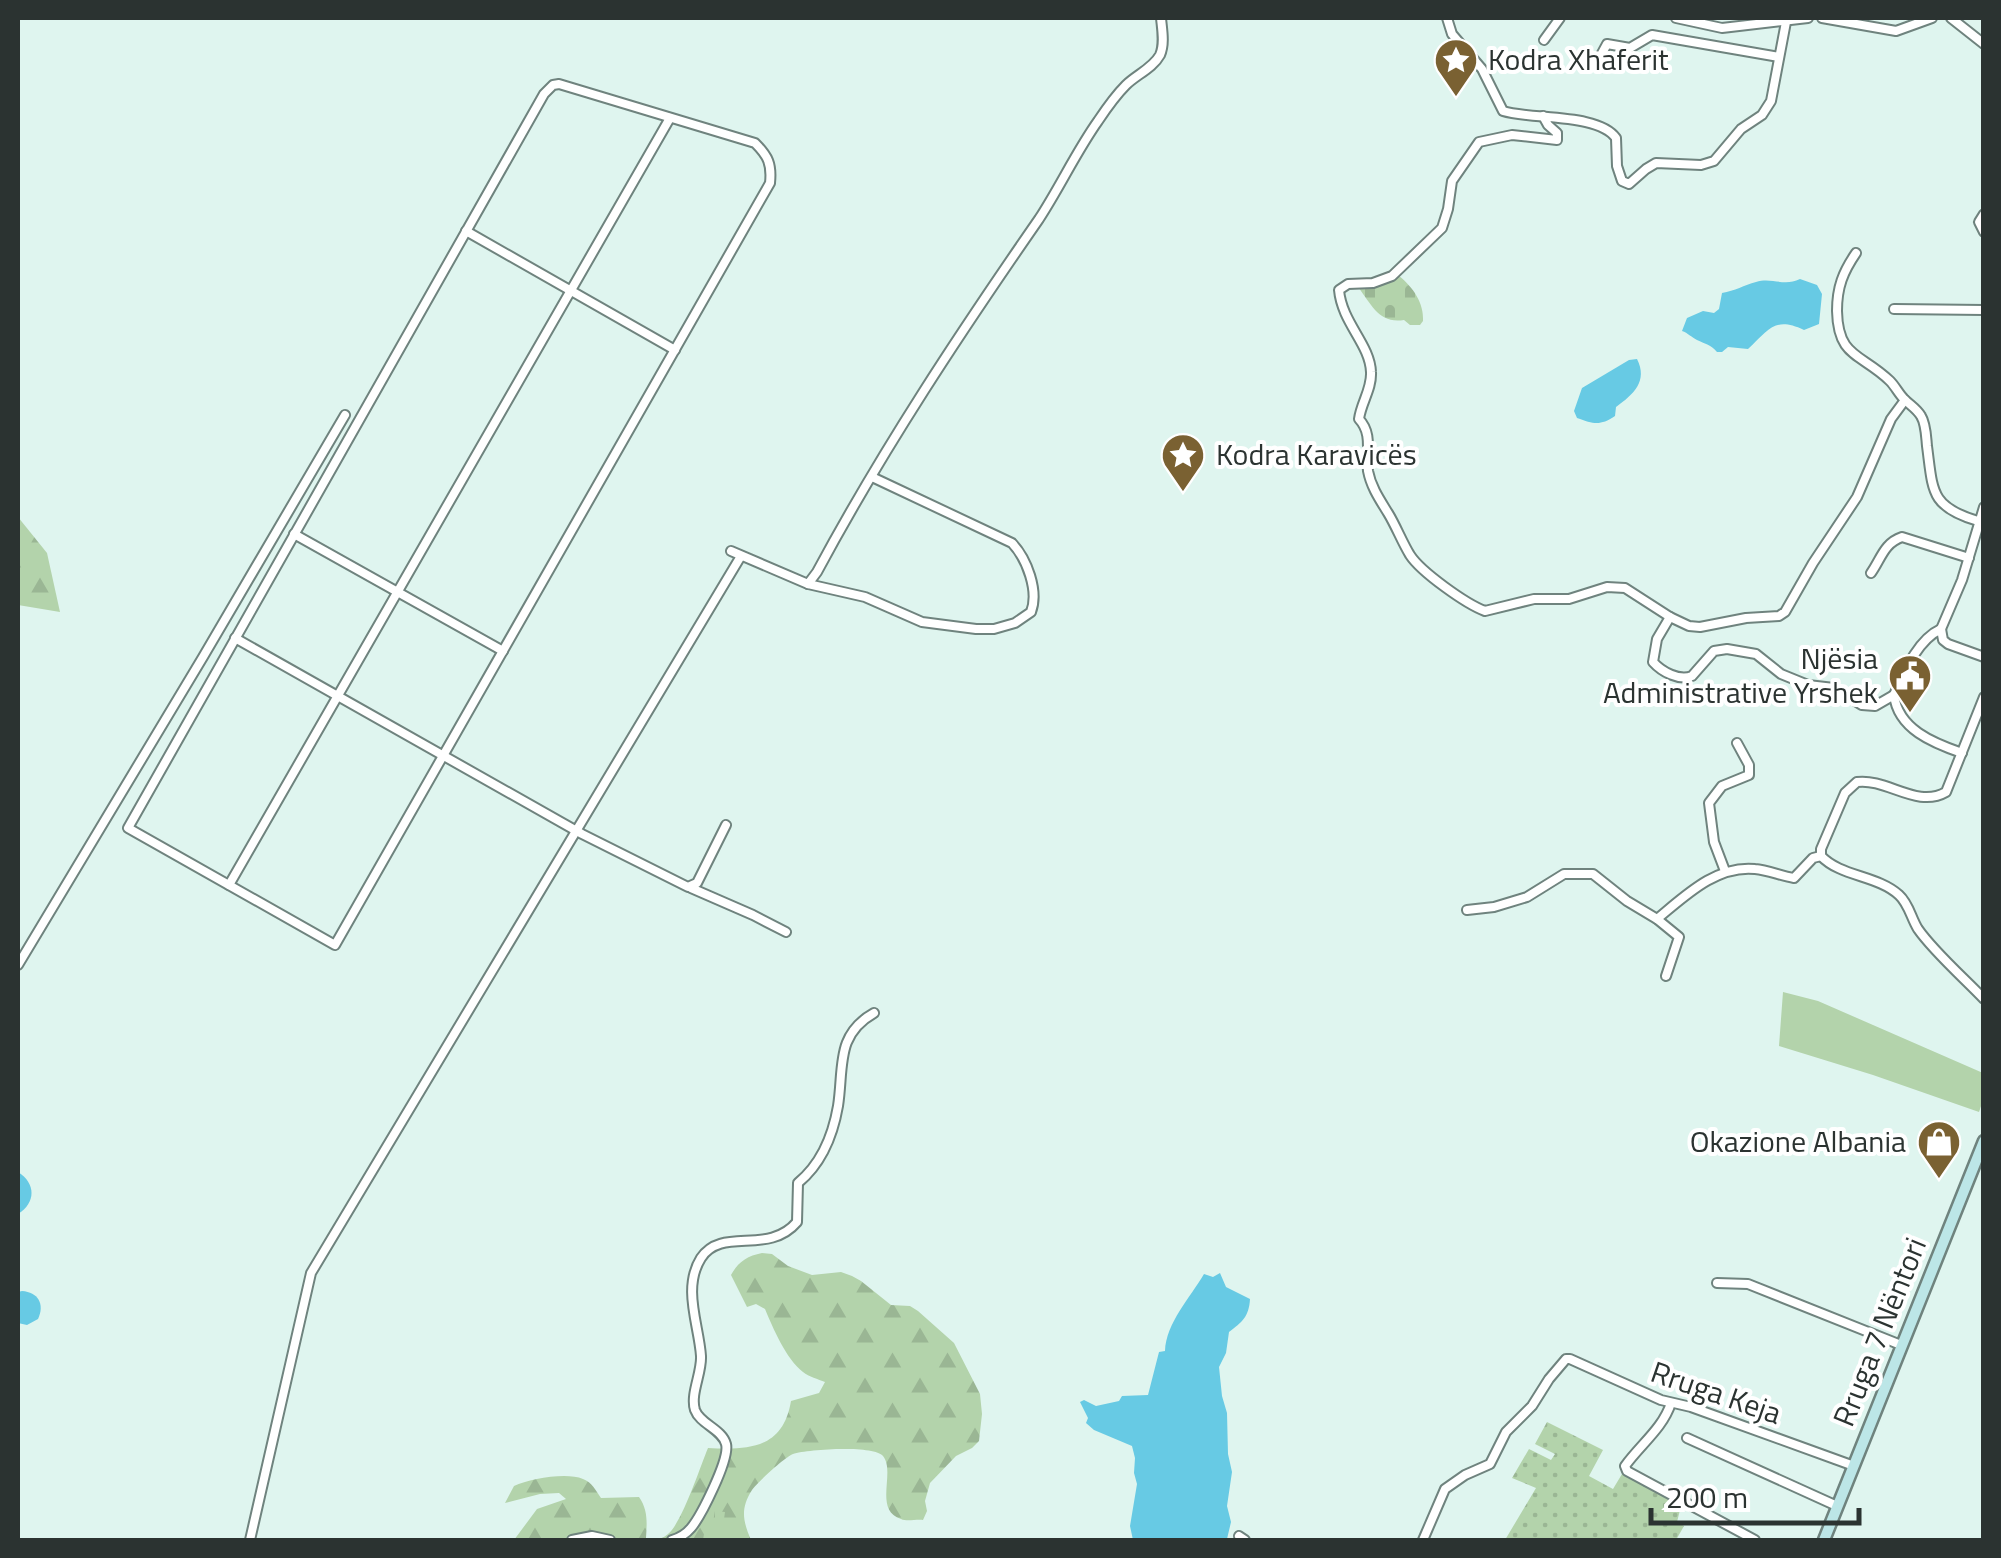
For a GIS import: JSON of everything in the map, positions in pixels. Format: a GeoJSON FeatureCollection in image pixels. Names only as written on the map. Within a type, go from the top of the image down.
{"type":"FeatureCollection","features":[{"type":"Feature","properties":{"kind":"main road","name":"Rruga 7 Nëntori"},"geometry":{"type":"LineString","coordinates":[[1824,1540],[1984,1141]]}},
{"type":"Feature","properties":{"kind":"street"},"geometry":{"type":"LineString","coordinates":[[808,584],[936,370],[1045,209],[1096,124],[1125,86],[1160,55],[1161,18]]}},
{"type":"Feature","properties":{"kind":"street"},"geometry":{"type":"LineString","coordinates":[[1447,18],[1452,34],[1482,69],[1503,110],[1602,127],[1614,134],[1618,172],[1622,181],[1629,184],[1656,162],[1702,165],[1714,161],[1741,129],[1767,109],[1786,22]]}},
{"type":"Feature","properties":{"kind":"street"},"geometry":{"type":"LineString","coordinates":[[1544,40],[1560,18]]}},
{"type":"Feature","properties":{"kind":"street"},"geometry":{"type":"LineString","coordinates":[[1676,18],[1722,28],[1808,18]]}},
{"type":"Feature","properties":{"kind":"street"},"geometry":{"type":"LineString","coordinates":[[1824,18],[1896,31],[1932,18]]}},
{"type":"Feature","properties":{"kind":"street"},"geometry":{"type":"LineString","coordinates":[[1951,18],[1984,44]]}},
{"type":"Feature","properties":{"kind":"street"},"geometry":{"type":"LineString","coordinates":[[1601,55],[1608,44],[1630,48],[1652,35],[1779,57]]}},
{"type":"Feature","properties":{"kind":"street"},"geometry":{"type":"LineString","coordinates":[[553,85],[566,85],[670,118],[755,143],[772,168],[770,183],[335,945],[128,828],[544,94],[553,85]]}},
{"type":"Feature","properties":{"kind":"street"},"geometry":{"type":"LineString","coordinates":[[1543,116],[1557,133],[1557,140],[1512,135],[1479,142],[1452,181],[1442,228],[1392,276],[1373,283],[1348,284],[1339,290],[1344,316],[1370,364],[1370,386],[1358,419],[1368,436],[1368,469],[1373,488],[1411,556],[1433,577],[1485,611],[1534,600],[1568,599],[1617,586],[1689,626],[1779,616],[1857,498],[1891,419],[1905,400]]}},
{"type":"Feature","properties":{"kind":"street"},"geometry":{"type":"LineString","coordinates":[[229,885],[670,118]]}},
{"type":"Feature","properties":{"kind":"street"},"geometry":{"type":"LineString","coordinates":[[1984,214],[1980,222],[1984,232]]}},
{"type":"Feature","properties":{"kind":"street"},"geometry":{"type":"LineString","coordinates":[[466,231],[674,350]]}},
{"type":"Feature","properties":{"kind":"street"},"geometry":{"type":"LineString","coordinates":[[1856,253],[1839,285],[1838,331],[1844,346],[1891,381],[1922,418],[1932,484],[1938,498],[1950,512],[1978,522]]}},
{"type":"Feature","properties":{"kind":"street"},"geometry":{"type":"LineString","coordinates":[[1894,308],[1984,310]]}},
{"type":"Feature","properties":{"kind":"street"},"geometry":{"type":"LineString","coordinates":[[18,965],[345,415]]}},
{"type":"Feature","properties":{"kind":"street"},"geometry":{"type":"LineString","coordinates":[[731,551],[808,584],[864,597],[922,622],[976,629],[1004,627],[1031,612],[1034,600],[1030,579],[1012,543],[872,477]]}},
{"type":"Feature","properties":{"kind":"street"},"geometry":{"type":"LineString","coordinates":[[1984,508],[1941,630],[1948,644],[1984,657]]}},
{"type":"Feature","properties":{"kind":"street"},"geometry":{"type":"LineString","coordinates":[[294,534],[503,651]]}},
{"type":"Feature","properties":{"kind":"street"},"geometry":{"type":"LineString","coordinates":[[1871,573],[1880,554],[1902,538],[1969,558]]}},
{"type":"Feature","properties":{"kind":"street"},"geometry":{"type":"LineString","coordinates":[[250,1540],[311,1272],[741,556]]}},
{"type":"Feature","properties":{"kind":"street"},"geometry":{"type":"LineString","coordinates":[[1670,618],[1654,646],[1653,662],[1675,676],[1687,678],[1714,651],[1727,649],[1756,654],[1781,674],[1808,686],[1834,688],[1862,705],[1875,706],[1894,695],[1919,649],[1941,630]]}},
{"type":"Feature","properties":{"kind":"street"},"geometry":{"type":"LineString","coordinates":[[235,638],[576,830],[786,932]]}},
{"type":"Feature","properties":{"kind":"street"},"geometry":{"type":"LineString","coordinates":[[1894,695],[1898,713],[1908,726],[1962,754]]}},
{"type":"Feature","properties":{"kind":"street"},"geometry":{"type":"LineString","coordinates":[[1821,856],[1845,793],[1857,782],[1872,781],[1924,798],[1946,792],[1984,697]]}},
{"type":"Feature","properties":{"kind":"street"},"geometry":{"type":"LineString","coordinates":[[1970,734],[1984,740]]}},
{"type":"Feature","properties":{"kind":"street"},"geometry":{"type":"LineString","coordinates":[[1724,871],[1714,842],[1710,803],[1722,786],[1749,775],[1737,744]]}},
{"type":"Feature","properties":{"kind":"street"},"geometry":{"type":"LineString","coordinates":[[692,888],[726,826]]}},
{"type":"Feature","properties":{"kind":"street"},"geometry":{"type":"LineString","coordinates":[[1658,919],[1724,871],[1754,868],[1794,878],[1813,858],[1821,856]]}},
{"type":"Feature","properties":{"kind":"street"},"geometry":{"type":"LineString","coordinates":[[1821,856],[1899,895],[1920,932],[1984,999]]}},
{"type":"Feature","properties":{"kind":"street"},"geometry":{"type":"LineString","coordinates":[[1467,910],[1527,897],[1564,874],[1593,874],[1679,937],[1666,976]]}},
{"type":"Feature","properties":{"kind":"street"},"geometry":{"type":"LineString","coordinates":[[672,1540],[690,1529],[705,1505],[726,1450],[722,1437],[700,1418],[695,1408],[702,1359],[694,1318],[695,1272],[711,1248],[723,1243],[775,1239],[797,1222],[798,1184],[820,1162],[838,1109],[847,1039],[863,1019],[874,1013]]}},
{"type":"Feature","properties":{"kind":"street"},"geometry":{"type":"LineString","coordinates":[[1716,1284],[1748,1284],[1901,1345]]}},
{"type":"Feature","properties":{"kind":"street","name":"Rruga Keja"},"geometry":{"type":"LineString","coordinates":[[1423,1540],[1442,1493],[1465,1475],[1490,1464],[1506,1432],[1532,1406],[1566,1359],[1653,1397],[1691,1406],[1854,1466]]}},
{"type":"Feature","properties":{"kind":"street"},"geometry":{"type":"LineString","coordinates":[[1671,1403],[1658,1428],[1626,1466],[1627,1471],[1755,1540]]}},
{"type":"Feature","properties":{"kind":"street"},"geometry":{"type":"LineString","coordinates":[[1687,1438],[1838,1506]]}},
{"type":"Feature","properties":{"kind":"street"},"geometry":{"type":"LineString","coordinates":[[572,1540],[592,1536],[610,1540]]}},
{"type":"Feature","properties":{"kind":"green space"},"geometry":{"type":"Polygon","coordinates":[[[1399,276],[1420,302],[1420,325],[1382,316],[1358,287],[1378,287],[1399,276]]]}},
{"type":"Feature","properties":{"kind":"green space"},"geometry":{"type":"Polygon","coordinates":[[[18,517],[47,553],[60,612],[18,605],[18,517]]]}},
{"type":"Feature","properties":{"kind":"green space"},"geometry":{"type":"Polygon","coordinates":[[[1783,992],[1818,1001],[1983,1073],[1979,1112],[1779,1046],[1783,992]]]}},
{"type":"Feature","properties":{"kind":"green space"},"geometry":{"type":"Polygon","coordinates":[[[762,1253],[772,1254],[788,1266],[812,1275],[841,1272],[852,1276],[891,1305],[910,1306],[918,1311],[954,1343],[980,1394],[979,1441],[956,1456],[930,1483],[923,1520],[903,1520],[888,1508],[883,1456],[867,1450],[826,1450],[793,1454],[752,1490],[744,1515],[751,1540],[514,1540],[537,1509],[566,1499],[559,1493],[540,1494],[505,1503],[514,1486],[558,1476],[586,1480],[601,1498],[639,1497],[647,1521],[646,1538],[663,1537],[679,1519],[708,1448],[762,1443],[780,1429],[791,1401],[819,1393],[825,1382],[797,1366],[765,1309],[756,1304],[747,1307],[731,1275],[744,1260],[762,1253]]]}},
{"type":"Feature","properties":{"kind":"green space"},"geometry":{"type":"Polygon","coordinates":[[[1547,1422],[1603,1450],[1589,1476],[1613,1489],[1622,1474],[1681,1506],[1677,1522],[1684,1526],[1676,1540],[1505,1540],[1536,1488],[1512,1478],[1529,1449],[1551,1460],[1555,1454],[1535,1444],[1547,1422]]]}},
{"type":"Feature","properties":{"kind":"green space"},"geometry":{"type":"Polygon","coordinates":[[[715,1511],[725,1512],[722,1533],[717,1540],[703,1540],[713,1522],[715,1511]]]}},
{"type":"Feature","properties":{"kind":"water"},"geometry":{"type":"Polygon","coordinates":[[[1800,279],[1817,285],[1822,294],[1819,324],[1804,330],[1779,325],[1748,349],[1728,347],[1722,352],[1682,331],[1687,318],[1719,309],[1722,293],[1762,281],[1800,279]]]}},
{"type":"Feature","properties":{"kind":"water"},"geometry":{"type":"Polygon","coordinates":[[[1637,359],[1640,380],[1616,407],[1615,416],[1597,423],[1577,418],[1574,411],[1582,388],[1637,359]]]}},
{"type":"Feature","properties":{"kind":"water"},"geometry":{"type":"Polygon","coordinates":[[[18,1172],[32,1193],[18,1214],[18,1172]]]}},
{"type":"Feature","properties":{"kind":"water"},"geometry":{"type":"Polygon","coordinates":[[[1220,1273],[1226,1287],[1250,1299],[1244,1318],[1229,1332],[1219,1367],[1232,1472],[1227,1539],[1133,1540],[1130,1526],[1137,1484],[1132,1446],[1094,1430],[1086,1423],[1088,1418],[1080,1402],[1096,1406],[1119,1401],[1122,1396],[1148,1395],[1159,1352],[1165,1351],[1180,1311],[1204,1274],[1213,1277],[1220,1273]]]}},
{"type":"Feature","properties":{"kind":"water"},"geometry":{"type":"Polygon","coordinates":[[[18,1292],[36,1296],[40,1304],[38,1319],[27,1325],[18,1323],[18,1292]]]}},
{"type":"Feature","properties":{"kind":"place","name":"Kodra Xhaferit"},"geometry":{"type":"Point","coordinates":[1456,98]}},
{"type":"Feature","properties":{"kind":"place","name":"Kodra Karavicës"},"geometry":{"type":"Point","coordinates":[1183,493]}},
{"type":"Feature","properties":{"kind":"place","name":"Njësia Administrative Yrshek"},"geometry":{"type":"Point","coordinates":[1910,714]}},
{"type":"Feature","properties":{"kind":"place","name":"Okazione Albania"},"geometry":{"type":"Point","coordinates":[1939,1180]}}]}
